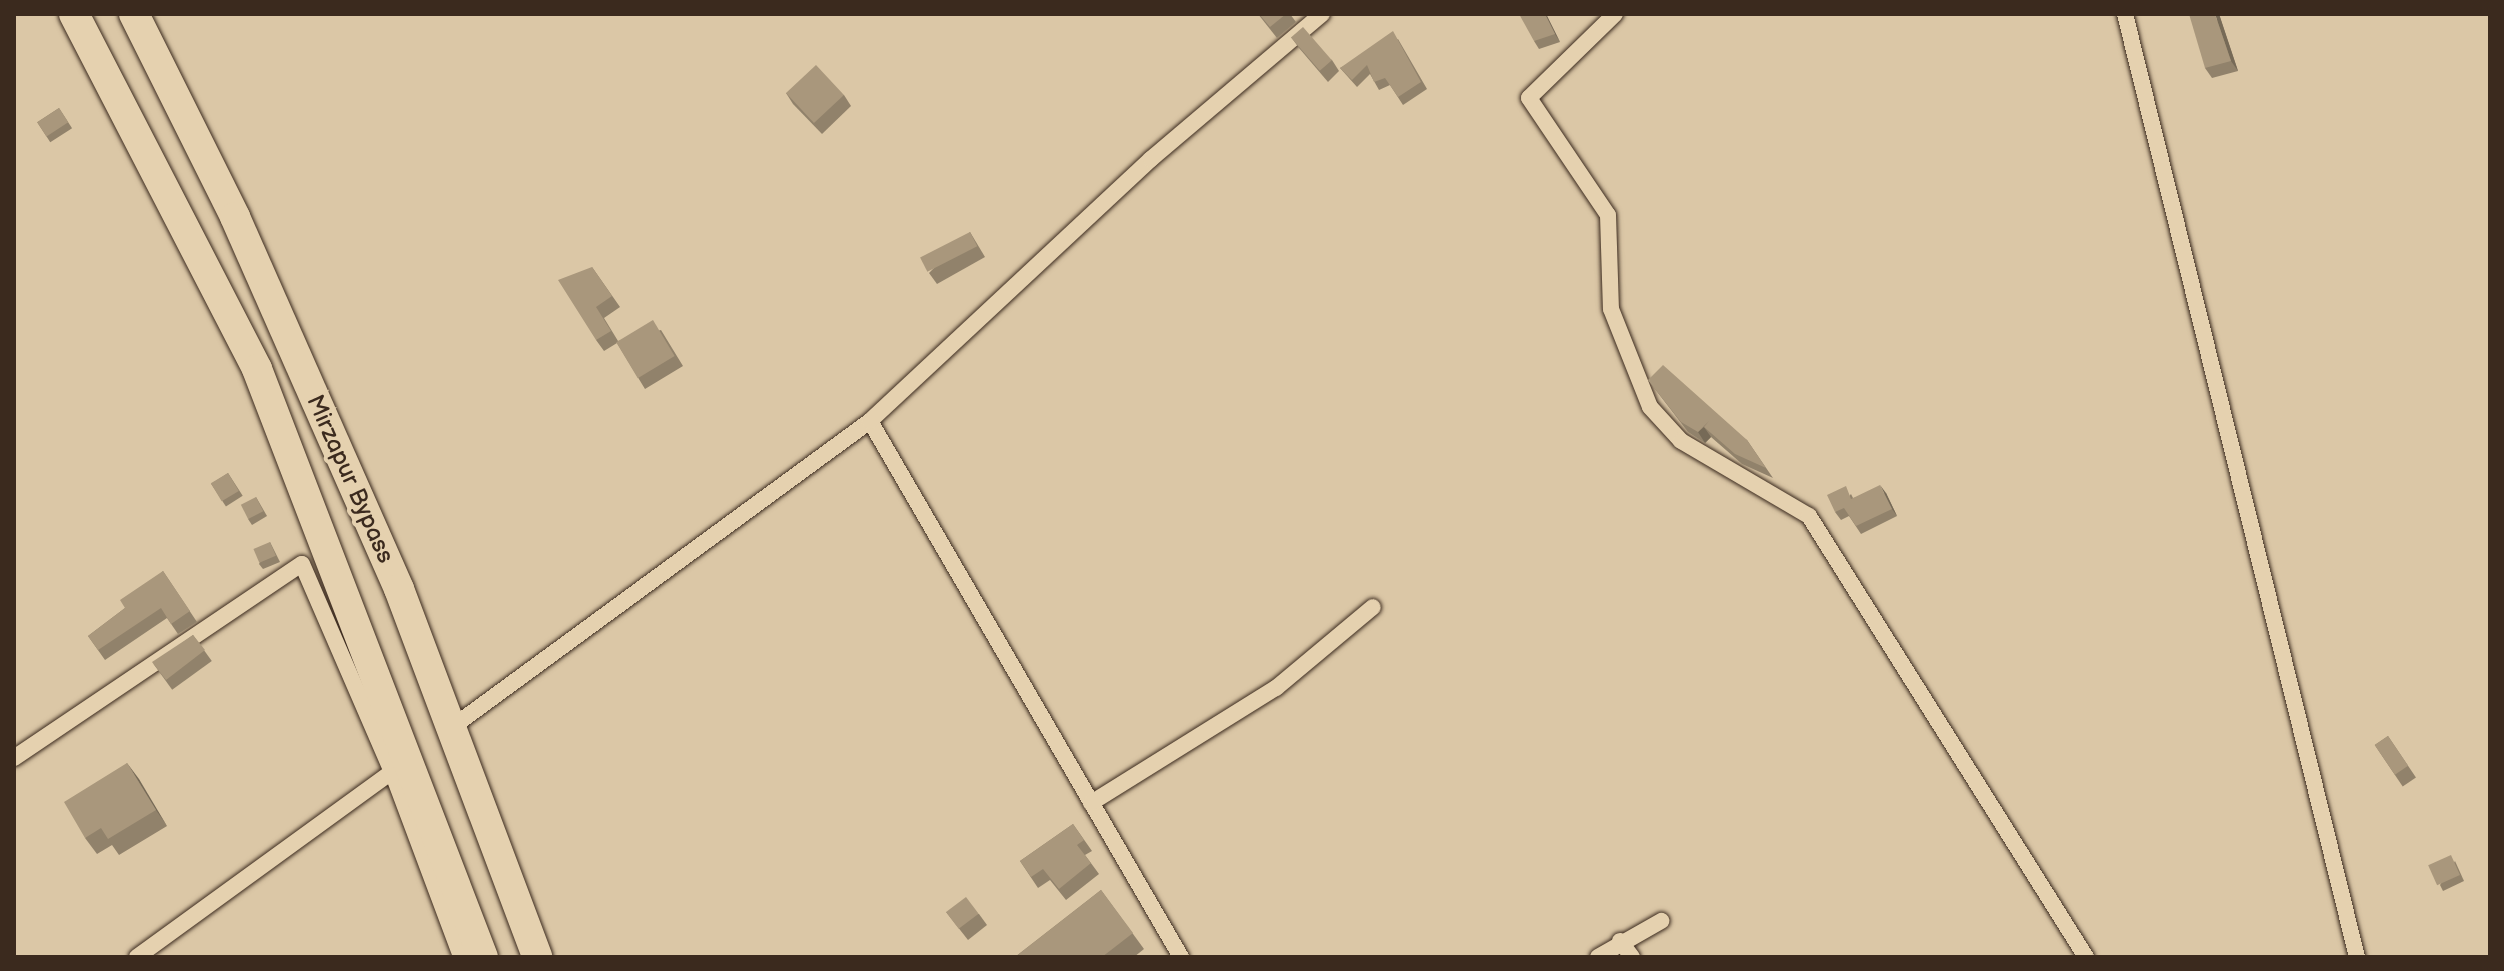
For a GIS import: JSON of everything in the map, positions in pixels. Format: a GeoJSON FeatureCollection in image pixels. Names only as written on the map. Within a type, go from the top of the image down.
{"type":"FeatureCollection","features":[{"type":"Feature","properties":{"kind":"highway"},"geometry":{"type":"LineString","coordinates":[[74,14],[257,369],[483,957]]}},
{"type":"Feature","properties":{"kind":"highway","name":"Mirzapur Bypass"},"geometry":{"type":"LineString","coordinates":[[134,14],[241,232],[399,589],[537,957]]}},
{"type":"Feature","properties":{"kind":"street"},"geometry":{"type":"LineString","coordinates":[[451,728],[870,421],[1151,159],[1322,14]]}},
{"type":"Feature","properties":{"kind":"street"},"geometry":{"type":"LineString","coordinates":[[1615,14],[1529,98],[1608,215],[1611,309],[1650,407],[1681,441],[1809,516],[2086,957]]}},
{"type":"Feature","properties":{"kind":"street"},"geometry":{"type":"LineString","coordinates":[[2125,14],[2357,957]]}},
{"type":"Feature","properties":{"kind":"street"},"geometry":{"type":"LineString","coordinates":[[870,421],[1181,957]]}},
{"type":"Feature","properties":{"kind":"street"},"geometry":{"type":"LineString","coordinates":[[14,758],[302,564],[392,772],[461,957]]}},
{"type":"Feature","properties":{"kind":"street"},"geometry":{"type":"LineString","coordinates":[[1091,803],[1276,688],[1373,607]]}},
{"type":"Feature","properties":{"kind":"street"},"geometry":{"type":"LineString","coordinates":[[137,957],[392,772]]}},
{"type":"Feature","properties":{"kind":"street"},"geometry":{"type":"LineString","coordinates":[[1598,957],[1620,941],[1661,921]]}},
{"type":"Feature","properties":{"kind":"street"},"geometry":{"type":"LineString","coordinates":[[1620,941],[1632,957]]}},
{"type":"Feature","properties":{"kind":"building"},"geometry":{"type":"Polygon","coordinates":[[[1259,14],[1286,14],[1270,27],[1259,14]]]}},
{"type":"Feature","properties":{"kind":"building"},"geometry":{"type":"Polygon","coordinates":[[[1519,14],[1545,14],[1555,34],[1534,41],[1519,14]]]}},
{"type":"Feature","properties":{"kind":"building"},"geometry":{"type":"Polygon","coordinates":[[[2189,14],[2215,14],[2231,61],[2205,68],[2189,14]]]}},
{"type":"Feature","properties":{"kind":"building"},"geometry":{"type":"Polygon","coordinates":[[[1303,27],[1332,60],[1320,71],[1291,37],[1303,27]]]}},
{"type":"Feature","properties":{"kind":"building"},"geometry":{"type":"Polygon","coordinates":[[[1393,31],[1421,82],[1398,97],[1385,78],[1374,82],[1367,65],[1352,80],[1340,68],[1393,31]]]}},
{"type":"Feature","properties":{"kind":"building"},"geometry":{"type":"Polygon","coordinates":[[[816,65],[844,95],[814,123],[786,93],[816,65]]]}},
{"type":"Feature","properties":{"kind":"building"},"geometry":{"type":"Polygon","coordinates":[[[59,108],[68,122],[46,136],[37,122],[59,108]]]}},
{"type":"Feature","properties":{"kind":"building"},"geometry":{"type":"Polygon","coordinates":[[[970,232],[977,246],[927,272],[920,257],[970,232]]]}},
{"type":"Feature","properties":{"kind":"building"},"geometry":{"type":"Polygon","coordinates":[[[592,267],[612,296],[596,307],[611,331],[596,340],[558,280],[592,267]]]}},
{"type":"Feature","properties":{"kind":"building"},"geometry":{"type":"Polygon","coordinates":[[[653,320],[675,356],[638,378],[616,342],[653,320]]]}},
{"type":"Feature","properties":{"kind":"building"},"geometry":{"type":"Polygon","coordinates":[[[1663,365],[1747,440],[1766,468],[1735,454],[1704,427],[1709,421],[1698,432],[1681,422],[1648,380],[1663,365]]]}},
{"type":"Feature","properties":{"kind":"building"},"geometry":{"type":"Polygon","coordinates":[[[228,473],[239,491],[222,501],[211,483],[228,473]]]}},
{"type":"Feature","properties":{"kind":"building"},"geometry":{"type":"Polygon","coordinates":[[[1880,485],[1892,509],[1856,526],[1844,508],[1835,512],[1827,495],[1846,486],[1851,499],[1880,485]]]}},
{"type":"Feature","properties":{"kind":"building"},"geometry":{"type":"Polygon","coordinates":[[[256,497],[263,511],[248,519],[241,505],[256,497]]]}},
{"type":"Feature","properties":{"kind":"building"},"geometry":{"type":"Polygon","coordinates":[[[270,542],[276,556],[259,563],[253,549],[270,542]]]}},
{"type":"Feature","properties":{"kind":"building"},"geometry":{"type":"Polygon","coordinates":[[[163,571],[190,611],[171,624],[161,608],[98,650],[88,636],[125,608],[120,600],[163,571]]]}},
{"type":"Feature","properties":{"kind":"building"},"geometry":{"type":"Polygon","coordinates":[[[193,635],[205,650],[166,680],[152,662],[193,635]]]}},
{"type":"Feature","properties":{"kind":"building"},"geometry":{"type":"Polygon","coordinates":[[[2388,736],[2408,766],[2395,775],[2375,745],[2388,736]]]}},
{"type":"Feature","properties":{"kind":"building"},"geometry":{"type":"Polygon","coordinates":[[[127,763],[156,810],[108,839],[101,828],[85,838],[64,802],[127,763]]]}},
{"type":"Feature","properties":{"kind":"building"},"geometry":{"type":"Polygon","coordinates":[[[1073,824],[1084,840],[1077,845],[1091,863],[1059,889],[1043,869],[1031,877],[1020,861],[1073,824]]]}},
{"type":"Feature","properties":{"kind":"building"},"geometry":{"type":"Polygon","coordinates":[[[2451,855],[2460,875],[2437,885],[2428,865],[2451,855]]]}},
{"type":"Feature","properties":{"kind":"building"},"geometry":{"type":"Polygon","coordinates":[[[1101,890],[1133,933],[1102,957],[1015,957],[1101,890]]]}},
{"type":"Feature","properties":{"kind":"building"},"geometry":{"type":"Polygon","coordinates":[[[966,897],[979,914],[959,929],[946,912],[966,897]]]}}]}
